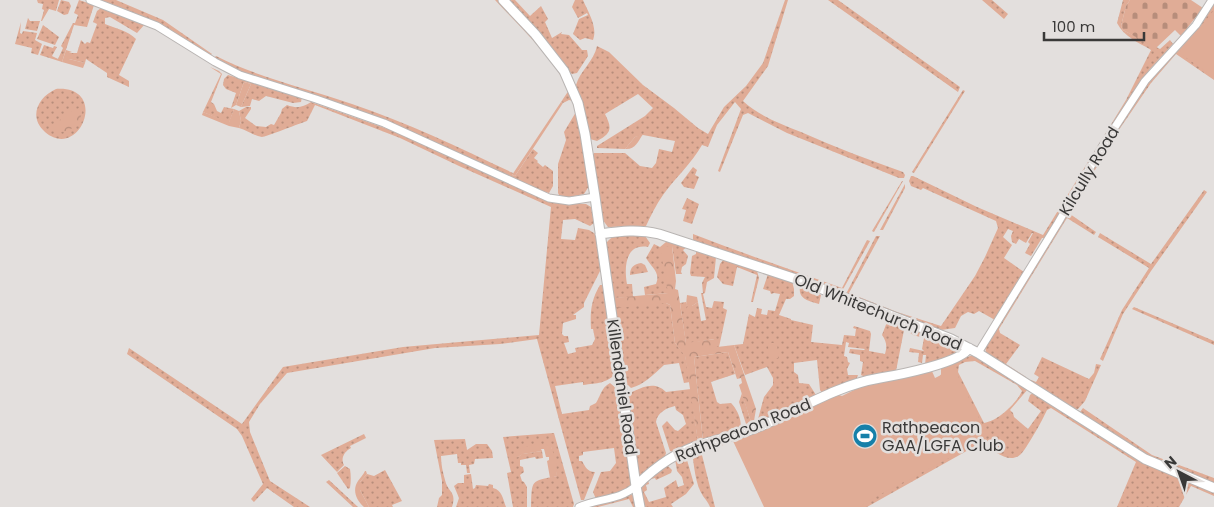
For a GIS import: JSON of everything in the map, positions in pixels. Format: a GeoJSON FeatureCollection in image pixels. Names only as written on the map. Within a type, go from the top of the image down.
{"type":"FeatureCollection","features":[{"type":"Feature","properties":{"kind":"street"},"geometry":{"type":"LineString","coordinates":[[90,0],[157,26],[223,67],[240,75],[316,99],[384,124],[554,200],[568,201],[595,197]]}},
{"type":"Feature","properties":{"kind":"street","name":"Killendaniel Road"},"geometry":{"type":"LineString","coordinates":[[503,0],[535,34],[567,76],[574,91],[582,118],[640,507]]}},
{"type":"Feature","properties":{"kind":"street","name":"Kilcully Road"},"geometry":{"type":"LineString","coordinates":[[978,353],[1058,224],[1102,147],[1145,81],[1196,25],[1212,0]]}},
{"type":"Feature","properties":{"kind":"street","name":"Old Whitechurch Road"},"geometry":{"type":"LineString","coordinates":[[600,234],[643,230],[659,234],[799,280],[939,334],[978,353],[1145,459],[1214,488]]}},
{"type":"Feature","properties":{"kind":"street","name":"Rathpeacon Road"},"geometry":{"type":"LineString","coordinates":[[579,507],[591,502],[614,498],[627,492],[670,459],[695,447],[728,438],[759,426],[854,383],[914,372],[962,355],[969,348]]}},
{"type":"Feature","properties":{"kind":"green space"},"geometry":{"type":"Polygon","coordinates":[[[37,0],[59,0],[56,11],[49,9],[41,21],[44,10],[42,9],[43,4],[38,3],[37,0]]]}},
{"type":"Feature","properties":{"kind":"green space"},"geometry":{"type":"Polygon","coordinates":[[[61,0],[69,2],[71,6],[68,14],[64,15],[57,11],[61,0]]]}},
{"type":"Feature","properties":{"kind":"green space"},"geometry":{"type":"Polygon","coordinates":[[[79,0],[94,5],[87,27],[74,25],[62,62],[40,55],[44,45],[53,48],[54,46],[57,47],[52,56],[58,59],[63,48],[61,46],[78,15],[74,13],[79,0]]]}},
{"type":"Feature","properties":{"kind":"green space"},"geometry":{"type":"Polygon","coordinates":[[[100,0],[116,0],[163,20],[212,54],[210,56],[171,31],[144,17],[100,0]]]}},
{"type":"Feature","properties":{"kind":"green space"},"geometry":{"type":"Polygon","coordinates":[[[495,0],[498,0],[563,73],[579,115],[589,186],[584,194],[566,198],[558,193],[558,164],[566,140],[564,132],[576,112],[573,101],[561,102],[569,90],[545,54],[495,0]]]}},
{"type":"Feature","properties":{"kind":"green space"},"geometry":{"type":"Polygon","coordinates":[[[507,0],[515,0],[530,16],[541,6],[548,19],[545,22],[552,38],[562,32],[561,34],[569,35],[582,50],[587,50],[588,56],[577,73],[572,74],[569,72],[507,0]]]}},
{"type":"Feature","properties":{"kind":"green space"},"geometry":{"type":"Polygon","coordinates":[[[575,0],[583,0],[590,15],[594,30],[593,40],[585,38],[580,40],[573,34],[579,19],[588,15],[587,13],[578,18],[572,7],[575,0]]]}},
{"type":"Feature","properties":{"kind":"green space"},"geometry":{"type":"Polygon","coordinates":[[[785,0],[788,0],[768,66],[743,101],[756,111],[778,123],[903,172],[904,178],[899,178],[787,133],[748,113],[743,115],[720,172],[718,171],[741,109],[735,102],[717,125],[708,147],[702,145],[663,195],[646,226],[608,227],[602,219],[592,156],[594,153],[625,153],[640,166],[652,168],[656,163],[659,149],[672,152],[675,141],[643,135],[635,137],[625,149],[597,148],[597,146],[645,116],[653,108],[638,94],[605,114],[610,127],[606,135],[597,141],[590,139],[576,85],[597,46],[609,52],[643,85],[708,134],[724,107],[746,86],[763,63],[785,0]]]}},
{"type":"Feature","properties":{"kind":"green space"},"geometry":{"type":"Polygon","coordinates":[[[828,0],[838,0],[960,87],[958,92],[828,0]]]}},
{"type":"Feature","properties":{"kind":"green space"},"geometry":{"type":"Polygon","coordinates":[[[982,0],[992,0],[1008,14],[1004,19],[982,0]]]}},
{"type":"Feature","properties":{"kind":"green space"},"geometry":{"type":"Polygon","coordinates":[[[1123,0],[1130,0],[1126,6],[1121,26],[1123,30],[1160,49],[1170,40],[1173,44],[1140,83],[1045,238],[1042,238],[1031,256],[1025,253],[1033,233],[1026,243],[1019,239],[1016,244],[1012,242],[1011,236],[1013,231],[1008,229],[1003,237],[1012,245],[1004,258],[1024,272],[995,320],[979,311],[974,314],[968,312],[961,316],[955,328],[941,330],[848,296],[847,292],[876,236],[880,236],[849,293],[897,312],[941,326],[975,276],[985,257],[998,228],[996,221],[923,188],[921,190],[911,186],[909,181],[911,176],[1043,235],[1126,100],[1151,50],[1127,36],[1117,23],[1123,0]]]}},
{"type":"Feature","properties":{"kind":"green space"},"geometry":{"type":"Polygon","coordinates":[[[1130,0],[1191,0],[1203,8],[1181,36],[1175,30],[1156,48],[1123,30],[1121,26],[1126,6],[1130,0]]]}},
{"type":"Feature","properties":{"kind":"green space"},"geometry":{"type":"Polygon","coordinates":[[[1214,1],[1214,80],[1176,54],[1151,83],[1112,140],[1070,214],[1096,232],[1094,235],[1067,218],[999,329],[1000,333],[1020,345],[1006,364],[1026,377],[1026,379],[986,352],[985,346],[1100,154],[1144,87],[1214,1]]]}},
{"type":"Feature","properties":{"kind":"green space"},"geometry":{"type":"Polygon","coordinates":[[[101,8],[145,24],[137,33],[110,17],[105,18],[105,24],[125,32],[136,39],[119,75],[129,81],[129,87],[107,77],[107,73],[86,59],[85,63],[69,59],[69,53],[77,53],[81,40],[85,44],[87,42],[90,43],[97,24],[93,22],[97,11],[101,8]]]}},
{"type":"Feature","properties":{"kind":"green space"},"geometry":{"type":"Polygon","coordinates":[[[1214,10],[1214,77],[1179,53],[1214,10]]]}},
{"type":"Feature","properties":{"kind":"green space"},"geometry":{"type":"Polygon","coordinates":[[[28,18],[30,21],[40,21],[37,31],[25,29],[28,18]]]}},
{"type":"Feature","properties":{"kind":"green space"},"geometry":{"type":"Polygon","coordinates":[[[21,22],[20,33],[22,34],[23,31],[37,33],[35,40],[42,44],[38,55],[31,53],[32,48],[15,44],[21,22]]]}},
{"type":"Feature","properties":{"kind":"green space"},"geometry":{"type":"Polygon","coordinates":[[[43,25],[59,37],[55,45],[37,39],[43,25]]]}},
{"type":"Feature","properties":{"kind":"green space"},"geometry":{"type":"Polygon","coordinates":[[[66,50],[72,52],[69,53],[69,59],[85,63],[83,68],[62,62],[66,50]]]}},
{"type":"Feature","properties":{"kind":"green space"},"geometry":{"type":"Polygon","coordinates":[[[216,56],[249,71],[335,98],[393,119],[473,154],[513,173],[512,175],[515,176],[533,149],[538,153],[534,158],[537,162],[553,171],[553,186],[549,193],[545,192],[385,121],[342,104],[240,72],[214,58],[216,56]]]}},
{"type":"Feature","properties":{"kind":"green space"},"geometry":{"type":"Polygon","coordinates":[[[210,67],[222,74],[211,102],[217,111],[221,113],[224,107],[234,109],[229,123],[203,112],[221,74],[210,67]]]}},
{"type":"Feature","properties":{"kind":"green space"},"geometry":{"type":"Polygon","coordinates":[[[228,75],[302,97],[301,102],[293,103],[266,96],[259,101],[252,99],[250,106],[241,107],[251,84],[244,82],[236,105],[231,108],[236,93],[226,89],[223,85],[224,79],[228,75]]]}},
{"type":"Feature","properties":{"kind":"green space"},"geometry":{"type":"Polygon","coordinates":[[[244,82],[251,84],[241,107],[236,105],[244,82]]]}},
{"type":"Feature","properties":{"kind":"green space"},"geometry":{"type":"Polygon","coordinates":[[[56,89],[72,91],[82,98],[85,109],[84,120],[78,131],[69,137],[58,139],[45,132],[37,120],[36,114],[37,108],[44,97],[56,89]]]}},
{"type":"Feature","properties":{"kind":"green space"},"geometry":{"type":"Polygon","coordinates":[[[963,90],[965,91],[914,173],[912,172],[963,90]]]}},
{"type":"Feature","properties":{"kind":"green space"},"geometry":{"type":"Polygon","coordinates":[[[311,102],[402,134],[552,203],[586,204],[591,207],[594,223],[590,226],[575,219],[563,220],[561,239],[575,240],[578,228],[589,230],[597,235],[602,271],[600,271],[584,303],[584,307],[573,315],[576,315],[576,319],[563,323],[562,334],[568,336],[569,342],[564,343],[568,354],[576,352],[575,348],[592,345],[595,339],[593,329],[591,329],[592,306],[600,285],[604,285],[617,373],[605,381],[597,383],[583,385],[583,382],[555,386],[562,414],[589,410],[590,406],[596,403],[607,385],[610,383],[616,388],[618,387],[632,482],[626,490],[596,499],[593,492],[601,472],[610,471],[616,463],[614,448],[583,452],[583,455],[579,456],[579,461],[582,461],[588,470],[595,472],[584,500],[581,500],[537,339],[500,344],[435,348],[287,373],[260,404],[249,422],[250,432],[270,481],[310,507],[294,507],[267,488],[254,502],[251,499],[263,484],[242,436],[237,429],[127,354],[129,348],[242,424],[283,367],[403,347],[539,335],[551,207],[400,138],[315,105],[307,121],[262,137],[239,128],[241,121],[239,111],[246,107],[251,107],[251,109],[245,118],[256,126],[266,127],[271,124],[274,125],[282,109],[287,105],[300,107],[311,102]]]}},
{"type":"Feature","properties":{"kind":"green space"},"geometry":{"type":"Polygon","coordinates":[[[561,102],[563,103],[515,176],[512,175],[561,102]]]}},
{"type":"Feature","properties":{"kind":"green space"},"geometry":{"type":"Polygon","coordinates":[[[82,107],[80,118],[74,127],[59,132],[53,131],[58,122],[65,116],[82,107]]]}},
{"type":"Feature","properties":{"kind":"green space"},"geometry":{"type":"Polygon","coordinates":[[[234,109],[239,111],[241,121],[239,128],[202,115],[203,112],[229,122],[234,109]]]}},
{"type":"Feature","properties":{"kind":"green space"},"geometry":{"type":"Polygon","coordinates":[[[643,134],[634,147],[625,149],[635,137],[643,134]]]}},
{"type":"Feature","properties":{"kind":"green space"},"geometry":{"type":"Polygon","coordinates":[[[693,167],[697,170],[695,175],[699,177],[694,189],[684,187],[681,183],[693,167]]]}},
{"type":"Feature","properties":{"kind":"green space"},"geometry":{"type":"Polygon","coordinates":[[[902,181],[874,232],[872,231],[902,181]]]}},
{"type":"Feature","properties":{"kind":"green space"},"geometry":{"type":"Polygon","coordinates":[[[905,184],[905,188],[883,230],[880,230],[905,184]]]}},
{"type":"Feature","properties":{"kind":"green space"},"geometry":{"type":"Polygon","coordinates":[[[1204,190],[1207,192],[1123,314],[1103,361],[1100,359],[1122,310],[1149,268],[1098,237],[1100,233],[1151,264],[1204,190]]]}},
{"type":"Feature","properties":{"kind":"green space"},"geometry":{"type":"Polygon","coordinates":[[[687,198],[699,204],[692,224],[683,221],[686,210],[682,209],[687,198]]]}},
{"type":"Feature","properties":{"kind":"green space"},"geometry":{"type":"Polygon","coordinates":[[[634,234],[645,236],[650,243],[648,247],[640,247],[630,253],[626,264],[627,284],[632,284],[633,297],[615,298],[670,305],[675,343],[685,355],[690,382],[684,383],[679,363],[664,365],[641,384],[631,388],[625,385],[606,244],[611,238],[634,234]]]}},
{"type":"Feature","properties":{"kind":"green space"},"geometry":{"type":"Polygon","coordinates":[[[693,234],[842,288],[867,240],[870,241],[841,293],[693,240],[693,234]]]}},
{"type":"Feature","properties":{"kind":"green space"},"geometry":{"type":"Polygon","coordinates":[[[666,242],[687,247],[683,250],[688,256],[686,264],[682,267],[682,274],[676,274],[672,246],[669,293],[645,295],[644,287],[656,284],[657,280],[655,270],[646,258],[654,244],[660,247],[666,242]]]}},
{"type":"Feature","properties":{"kind":"green space"},"geometry":{"type":"Polygon","coordinates":[[[672,246],[676,281],[675,289],[678,290],[686,343],[715,339],[717,347],[734,345],[756,409],[754,421],[751,422],[739,385],[742,383],[741,378],[737,379],[728,352],[694,357],[703,441],[698,442],[685,356],[675,343],[670,305],[666,303],[616,308],[614,298],[668,293],[660,247],[672,246]]]}},
{"type":"Feature","properties":{"kind":"green space"},"geometry":{"type":"Polygon","coordinates":[[[696,250],[716,257],[714,278],[707,282],[705,293],[703,294],[706,307],[712,308],[714,301],[724,302],[723,308],[727,310],[719,347],[716,348],[714,339],[686,344],[680,303],[686,302],[686,305],[692,306],[698,302],[701,321],[706,320],[701,293],[703,293],[702,283],[705,277],[691,276],[690,273],[692,256],[696,254],[696,250]]]}},
{"type":"Feature","properties":{"kind":"green space"},"geometry":{"type":"Polygon","coordinates":[[[724,259],[757,271],[759,278],[753,302],[751,302],[757,275],[737,267],[733,286],[723,284],[717,277],[720,264],[724,259]]]}},
{"type":"Feature","properties":{"kind":"green space"},"geometry":{"type":"Polygon","coordinates":[[[641,263],[645,265],[648,272],[630,275],[633,266],[641,263]]]}},
{"type":"Feature","properties":{"kind":"green space"},"geometry":{"type":"Polygon","coordinates":[[[768,274],[792,281],[794,296],[786,299],[779,315],[813,325],[811,342],[842,345],[844,335],[855,336],[856,329],[853,328],[854,326],[870,331],[869,351],[885,354],[886,344],[882,335],[887,322],[884,321],[887,318],[905,325],[896,371],[910,367],[910,370],[865,377],[861,375],[863,362],[860,361],[860,355],[849,353],[850,349],[865,349],[848,347],[849,343],[846,342],[844,356],[847,357],[850,363],[847,369],[848,375],[858,375],[856,380],[822,393],[820,390],[817,360],[794,363],[794,372],[798,375],[799,383],[809,384],[816,395],[760,421],[758,419],[764,397],[773,385],[773,378],[767,367],[745,375],[734,345],[743,344],[749,314],[755,317],[757,308],[762,309],[761,314],[767,315],[768,310],[775,311],[780,294],[771,294],[770,291],[763,289],[768,274]]]}},
{"type":"Feature","properties":{"kind":"green space"},"geometry":{"type":"Polygon","coordinates":[[[800,287],[821,295],[819,304],[802,297],[800,287]]]}},
{"type":"Feature","properties":{"kind":"green space"},"geometry":{"type":"Polygon","coordinates":[[[687,295],[697,297],[698,302],[692,306],[691,312],[688,314],[685,311],[688,306],[686,305],[687,295]]]}},
{"type":"Feature","properties":{"kind":"green space"},"geometry":{"type":"Polygon","coordinates":[[[1134,307],[1214,341],[1214,345],[1132,309],[1134,307]]]}},
{"type":"Feature","properties":{"kind":"green space"},"geometry":{"type":"Polygon","coordinates":[[[911,328],[926,332],[961,349],[960,353],[925,365],[926,355],[923,355],[922,363],[918,362],[919,353],[909,352],[910,348],[924,351],[922,349],[924,338],[909,332],[911,328]]]}},
{"type":"Feature","properties":{"kind":"green space"},"geometry":{"type":"Polygon","coordinates":[[[768,343],[777,343],[778,358],[769,359],[768,343]]]}},
{"type":"Feature","properties":{"kind":"green space"},"geometry":{"type":"Polygon","coordinates":[[[728,352],[735,374],[711,382],[717,402],[720,404],[731,403],[735,408],[740,419],[740,430],[673,452],[670,451],[662,426],[667,421],[678,431],[686,424],[683,415],[676,410],[675,406],[668,408],[662,411],[656,422],[666,453],[664,459],[641,476],[638,475],[628,394],[647,386],[657,386],[666,392],[691,389],[698,442],[703,440],[694,357],[728,352]]]}},
{"type":"Feature","properties":{"kind":"green space"},"geometry":{"type":"Polygon","coordinates":[[[975,355],[1028,389],[1010,410],[1014,417],[1028,429],[1041,411],[1028,401],[1033,393],[1141,461],[1214,492],[1214,496],[1191,486],[1179,507],[1117,507],[1136,462],[1051,408],[1047,410],[1024,451],[1017,457],[1002,456],[984,443],[979,444],[867,507],[841,507],[948,365],[975,355]],[[975,361],[959,365],[958,372],[984,423],[1001,415],[1016,401],[1022,391],[1017,385],[975,361]]]}},
{"type":"Feature","properties":{"kind":"green space"},"geometry":{"type":"Polygon","coordinates":[[[1042,357],[1089,379],[1094,373],[1096,364],[1101,365],[1085,401],[1078,409],[1073,409],[1030,382],[1031,380],[1036,382],[1039,377],[1034,374],[1042,357]]]}},
{"type":"Feature","properties":{"kind":"green space","name":"Rathpeacon GAA/LGFA Club"},"geometry":{"type":"Polygon","coordinates":[[[948,365],[954,368],[987,434],[985,439],[866,502],[860,507],[764,507],[733,441],[836,394],[842,396],[862,386],[931,369],[935,378],[941,375],[941,367],[948,365]]]}},
{"type":"Feature","properties":{"kind":"green space"},"geometry":{"type":"Polygon","coordinates":[[[742,393],[751,422],[746,424],[739,402],[742,393]]]}},
{"type":"Feature","properties":{"kind":"green space"},"geometry":{"type":"Polygon","coordinates":[[[1083,408],[1152,455],[1214,478],[1214,486],[1146,456],[1081,414],[1080,412],[1083,408]]]}},
{"type":"Feature","properties":{"kind":"green space"},"geometry":{"type":"Polygon","coordinates":[[[554,433],[574,504],[573,507],[531,507],[534,483],[557,476],[551,447],[529,446],[517,458],[522,454],[542,451],[543,458],[536,459],[535,457],[520,460],[520,466],[523,467],[524,472],[520,475],[527,487],[527,507],[513,507],[507,473],[511,472],[503,437],[554,433]]]}},
{"type":"Feature","properties":{"kind":"green space"},"geometry":{"type":"Polygon","coordinates":[[[364,434],[366,438],[350,446],[351,448],[345,453],[343,457],[344,465],[337,472],[321,455],[364,434]]]}},
{"type":"Feature","properties":{"kind":"green space"},"geometry":{"type":"Polygon","coordinates":[[[465,439],[467,450],[476,444],[487,444],[492,451],[493,458],[475,459],[474,464],[469,465],[470,473],[467,473],[466,465],[458,463],[457,454],[441,456],[444,477],[453,495],[453,502],[452,507],[437,507],[439,498],[442,495],[442,481],[434,440],[465,439]]]}},
{"type":"Feature","properties":{"kind":"green space"},"geometry":{"type":"Polygon","coordinates":[[[726,442],[727,444],[701,451],[715,507],[710,507],[698,486],[692,451],[726,442]]]}},
{"type":"Feature","properties":{"kind":"green space"},"geometry":{"type":"Polygon","coordinates":[[[545,444],[551,447],[556,459],[557,476],[550,478],[547,461],[549,457],[546,457],[544,449],[523,454],[514,459],[513,455],[519,449],[545,444]]]}},
{"type":"Feature","properties":{"kind":"green space"},"geometry":{"type":"Polygon","coordinates":[[[681,456],[687,460],[694,484],[686,494],[671,504],[673,507],[644,507],[640,489],[642,482],[666,464],[672,470],[671,473],[656,480],[655,478],[648,480],[647,490],[644,492],[649,502],[666,497],[664,488],[676,480],[678,487],[684,485],[682,477],[677,471],[675,459],[681,456]]]}},
{"type":"Feature","properties":{"kind":"green space"},"geometry":{"type":"Polygon","coordinates":[[[345,466],[350,469],[350,488],[348,489],[337,473],[345,466]]]}},
{"type":"Feature","properties":{"kind":"green space"},"geometry":{"type":"Polygon","coordinates":[[[385,470],[402,501],[392,505],[393,507],[369,507],[360,490],[360,482],[367,474],[374,476],[385,470]]]}},
{"type":"Feature","properties":{"kind":"green space"},"geometry":{"type":"Polygon","coordinates":[[[365,471],[367,474],[360,482],[360,490],[369,507],[364,507],[361,504],[355,491],[356,484],[365,471]]]}},
{"type":"Feature","properties":{"kind":"green space"},"geometry":{"type":"Polygon","coordinates":[[[471,474],[473,489],[476,485],[493,485],[493,488],[502,495],[506,507],[456,507],[459,498],[454,486],[458,483],[464,483],[464,475],[471,474]]]}},
{"type":"Feature","properties":{"kind":"green space"},"geometry":{"type":"Polygon","coordinates":[[[329,480],[358,507],[353,507],[326,482],[329,480]]]}},
{"type":"Feature","properties":{"kind":"green space"},"geometry":{"type":"Polygon","coordinates":[[[630,493],[634,497],[637,507],[633,507],[629,499],[598,507],[585,507],[630,493]]]}},
{"type":"Feature","properties":{"kind":"place","name":"Rathpeacon GAA/LGFA Club"},"geometry":{"type":"Point","coordinates":[865,436]}}]}
